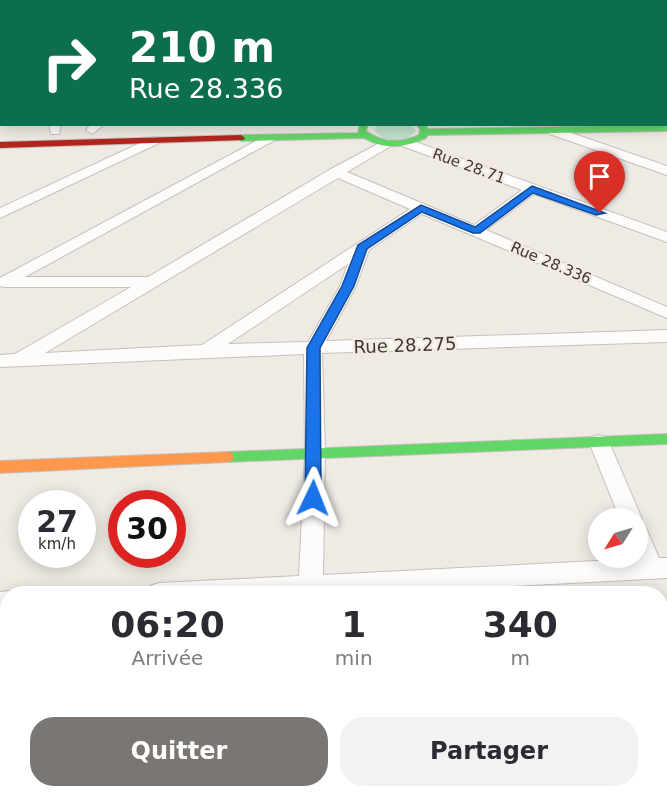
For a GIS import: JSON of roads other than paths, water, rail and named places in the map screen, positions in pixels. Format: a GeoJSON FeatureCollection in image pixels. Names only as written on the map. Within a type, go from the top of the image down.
{"type":"FeatureCollection","features":[{"type":"Feature","properties":{"kind":"main road"},"geometry":{"type":"LineString","coordinates":[[0,133],[55,128],[163,126]]}},
{"type":"Feature","properties":{"kind":"main road"},"geometry":{"type":"LineString","coordinates":[[0,145],[269,138],[362,127],[374,140],[387,143],[406,143],[419,139],[422,128],[554,131],[667,128]]}},
{"type":"Feature","properties":{"kind":"main road"},"geometry":{"type":"LineString","coordinates":[[0,466],[667,439]]}},
{"type":"Feature","properties":{"kind":"street"},"geometry":{"type":"LineString","coordinates":[[554,131],[667,171]]}},
{"type":"Feature","properties":{"kind":"street"},"geometry":{"type":"LineString","coordinates":[[2,282],[269,138]]}},
{"type":"Feature","properties":{"kind":"street"},"geometry":{"type":"LineString","coordinates":[[0,214],[153,141]]}},
{"type":"Feature","properties":{"kind":"street"},"geometry":{"type":"LineString","coordinates":[[0,371],[387,143]]}},
{"type":"Feature","properties":{"kind":"street","name":"Rue 28.71"},"geometry":{"type":"LineString","coordinates":[[406,143],[667,237]]}},
{"type":"Feature","properties":{"kind":"street","name":"Rue 28.336"},"geometry":{"type":"LineString","coordinates":[[336,172],[667,313]]}},
{"type":"Feature","properties":{"kind":"street"},"geometry":{"type":"LineString","coordinates":[[476,231],[532,189]]}},
{"type":"Feature","properties":{"kind":"street"},"geometry":{"type":"LineString","coordinates":[[205,351],[421,208]]}},
{"type":"Feature","properties":{"kind":"street"},"geometry":{"type":"LineString","coordinates":[[310,586],[315,454],[313,348],[348,286],[362,247]]}},
{"type":"Feature","properties":{"kind":"street"},"geometry":{"type":"LineString","coordinates":[[2,282],[150,282]]}},
{"type":"Feature","properties":{"kind":"street","name":"Rue 28.275"},"geometry":{"type":"LineString","coordinates":[[0,361],[205,351],[667,336]]}},
{"type":"Feature","properties":{"kind":"street"},"geometry":{"type":"LineString","coordinates":[[598,442],[626,508]]}},
{"type":"Feature","properties":{"kind":"street"},"geometry":{"type":"LineString","coordinates":[[482,586],[525,585],[659,568],[648,551]]}}]}
